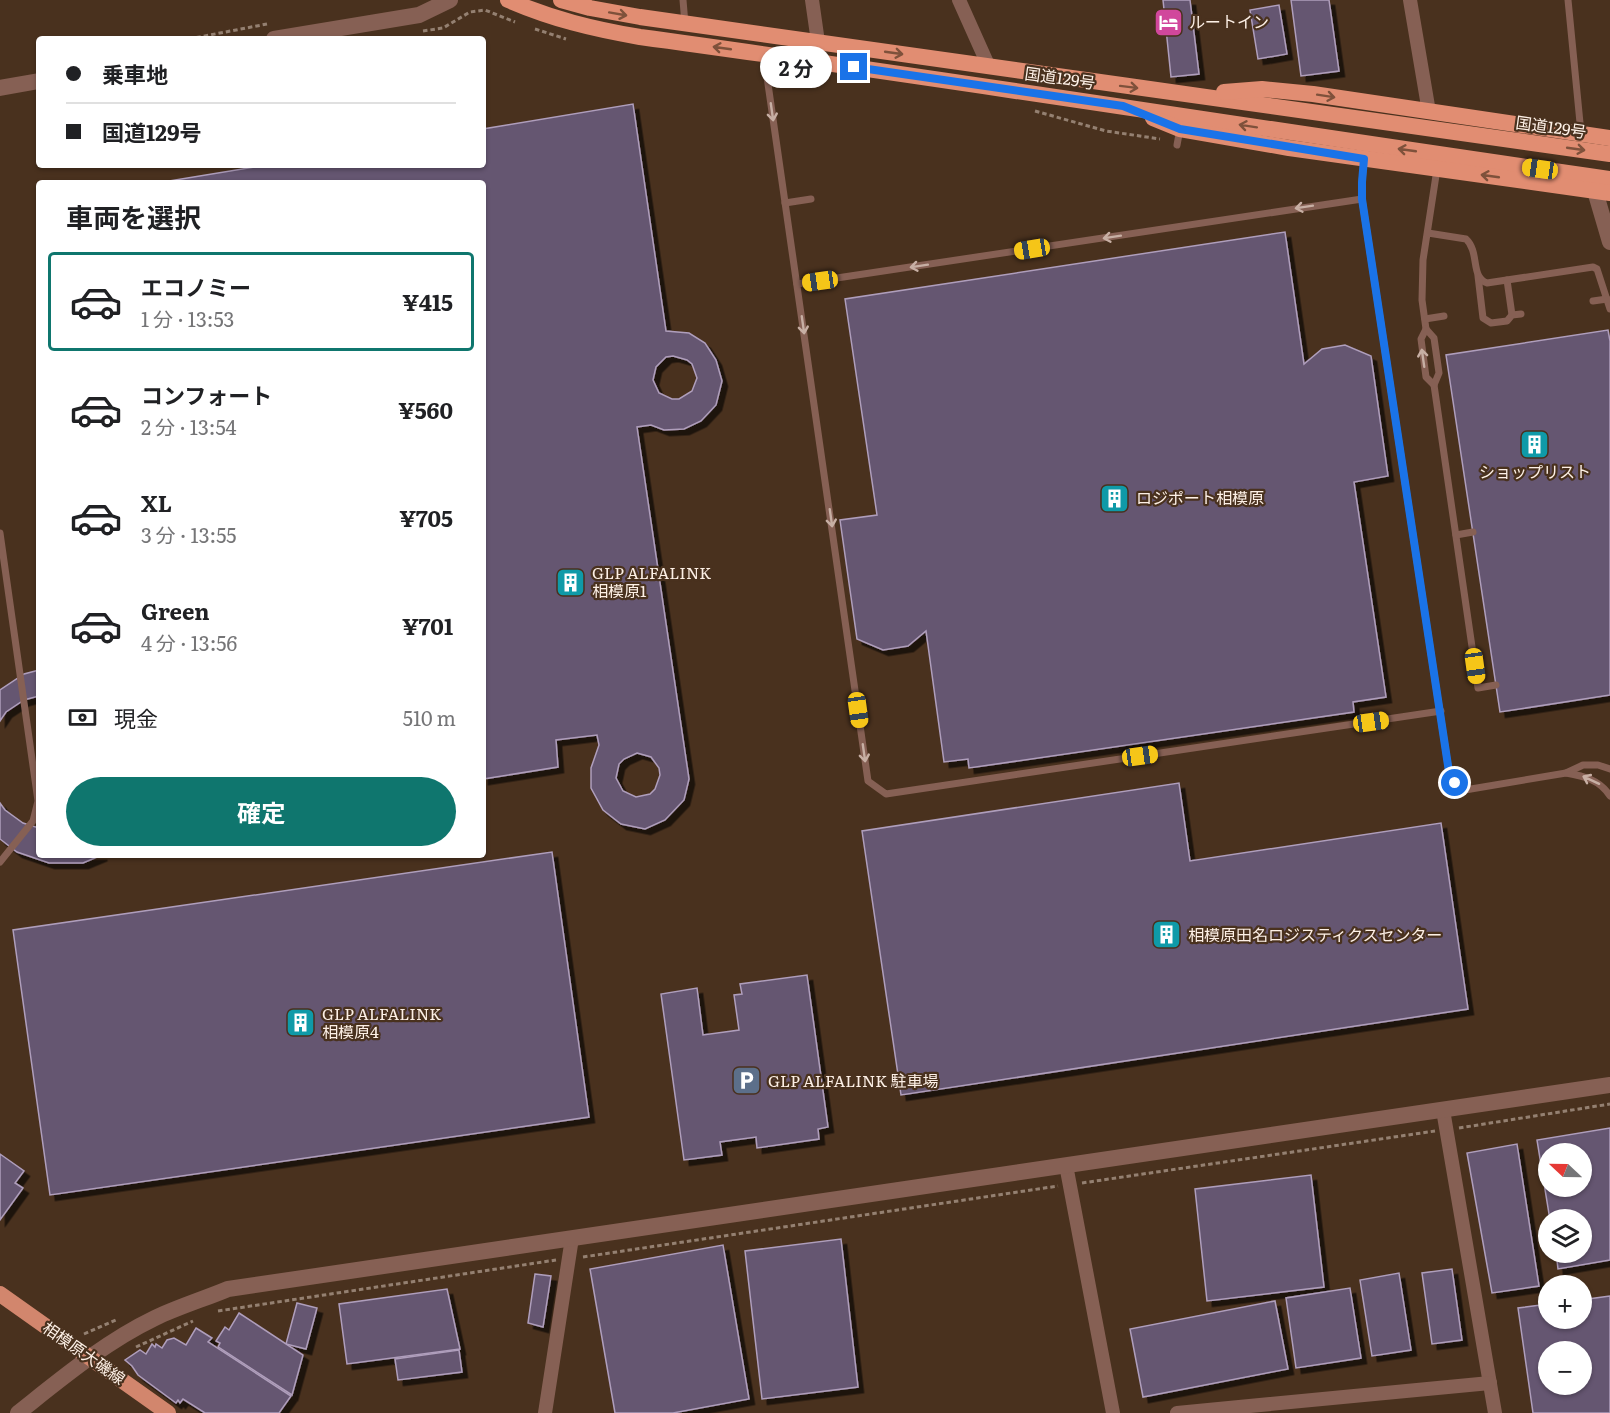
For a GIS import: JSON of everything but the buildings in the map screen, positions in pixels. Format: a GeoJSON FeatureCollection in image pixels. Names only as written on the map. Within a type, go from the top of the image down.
{"type":"FeatureCollection","features":[{"type":"Feature","properties":{"kind":"highway","name":"国道129号"},"geometry":{"type":"LineString","coordinates":[[508,0],[550,17],[588,28],[640,37],[1610,179]]}},
{"type":"Feature","properties":{"kind":"highway","name":"国道129号"},"geometry":{"type":"LineString","coordinates":[[561,0],[616,13],[685,24],[1310,110],[1610,154]]}},
{"type":"Feature","properties":{"kind":"highway"},"geometry":{"type":"LineString","coordinates":[[1184,94],[1262,90],[1313,94],[1610,138]]}},
{"type":"Feature","properties":{"kind":"highway"},"geometry":{"type":"LineString","coordinates":[[1123,106],[1179,139],[1364,159],[1602,192]]}},
{"type":"Feature","properties":{"kind":"main road","name":"相模原大磯線"},"geometry":{"type":"LineString","coordinates":[[0,1294],[168,1413]]}},
{"type":"Feature","properties":{"kind":"street"},"geometry":{"type":"LineString","coordinates":[[292,36],[419,15],[450,0]]}},
{"type":"Feature","properties":{"kind":"street"},"geometry":{"type":"LineString","coordinates":[[812,0],[818,42]]}},
{"type":"Feature","properties":{"kind":"street"},"geometry":{"type":"LineString","coordinates":[[959,0],[989,67]]}},
{"type":"Feature","properties":{"kind":"street"},"geometry":{"type":"LineString","coordinates":[[1410,0],[1429,112]]}},
{"type":"Feature","properties":{"kind":"street"},"geometry":{"type":"LineString","coordinates":[[0,88],[36,82]]}},
{"type":"Feature","properties":{"kind":"street"},"geometry":{"type":"LineString","coordinates":[[1602,192],[1610,242]]}},
{"type":"Feature","properties":{"kind":"street"},"geometry":{"type":"LineString","coordinates":[[18,1413],[90,1357],[155,1318],[228,1289],[1610,1085]]}},
{"type":"Feature","properties":{"kind":"street"},"geometry":{"type":"LineString","coordinates":[[1443,1110],[1495,1413]]}},
{"type":"Feature","properties":{"kind":"street"},"geometry":{"type":"LineString","coordinates":[[1066,1165],[1113,1413]]}},
{"type":"Feature","properties":{"kind":"street"},"geometry":{"type":"LineString","coordinates":[[545,1413],[572,1238]]}},
{"type":"Feature","properties":{"kind":"street"},"geometry":{"type":"LineString","coordinates":[[1177,1413],[1490,1383]]}},
{"type":"Feature","properties":{"kind":"lane"},"geometry":{"type":"LineString","coordinates":[[683,0],[685,24]]}},
{"type":"Feature","properties":{"kind":"lane"},"geometry":{"type":"LineString","coordinates":[[1568,0],[1581,134]]}},
{"type":"Feature","properties":{"kind":"lane"},"geometry":{"type":"LineString","coordinates":[[764,54],[868,780],[886,794],[1441,711]]}},
{"type":"Feature","properties":{"kind":"lane"},"geometry":{"type":"LineString","coordinates":[[1364,159],[1362,199],[1449,772],[1455,783],[1465,790],[1566,773],[1583,765],[1598,765],[1610,769]]}},
{"type":"Feature","properties":{"kind":"lane"},"geometry":{"type":"LineString","coordinates":[[1437,169],[1423,260],[1422,300],[1426,329],[1434,338],[1438,373],[1434,385],[1478,688],[1496,685]]}},
{"type":"Feature","properties":{"kind":"lane"},"geometry":{"type":"LineString","coordinates":[[785,203],[811,199]]}},
{"type":"Feature","properties":{"kind":"lane"},"geometry":{"type":"LineString","coordinates":[[797,284],[1362,199]]}},
{"type":"Feature","properties":{"kind":"lane"},"geometry":{"type":"LineString","coordinates":[[1428,233],[1466,239],[1474,249],[1478,276],[1479,311],[1483,318],[1491,323],[1507,321],[1512,315],[1521,314]]}},
{"type":"Feature","properties":{"kind":"lane"},"geometry":{"type":"LineString","coordinates":[[1478,276],[1481,281],[1487,283],[1593,267],[1597,269],[1610,309]]}},
{"type":"Feature","properties":{"kind":"lane"},"geometry":{"type":"LineString","coordinates":[[1507,280],[1512,315]]}},
{"type":"Feature","properties":{"kind":"lane"},"geometry":{"type":"LineString","coordinates":[[1593,301],[1607,299]]}},
{"type":"Feature","properties":{"kind":"lane"},"geometry":{"type":"LineString","coordinates":[[1425,319],[1444,316]]}},
{"type":"Feature","properties":{"kind":"lane"},"geometry":{"type":"LineString","coordinates":[[1426,329],[1420,339],[1426,377],[1434,385]]}},
{"type":"Feature","properties":{"kind":"lane"},"geometry":{"type":"LineString","coordinates":[[1456,535],[1473,532]]}},
{"type":"Feature","properties":{"kind":"lane"},"geometry":{"type":"LineString","coordinates":[[0,533],[36,787]]}},
{"type":"Feature","properties":{"kind":"lane"},"geometry":{"type":"LineString","coordinates":[[1566,773],[1586,777],[1605,787],[1610,796]]}},
{"type":"Feature","properties":{"kind":"lane"},"geometry":{"type":"LineString","coordinates":[[0,862],[33,821],[36,809]]}},
{"type":"Feature","properties":{"kind":"path"},"geometry":{"type":"LineString","coordinates":[[470,12],[485,10],[522,24]]}},
{"type":"Feature","properties":{"kind":"path"},"geometry":{"type":"LineString","coordinates":[[532,28],[567,39]]}},
{"type":"Feature","properties":{"kind":"path"},"geometry":{"type":"LineString","coordinates":[[1035,111],[1106,131],[1179,139]]}},
{"type":"Feature","properties":{"kind":"path"},"geometry":{"type":"LineString","coordinates":[[210,1314],[241,1307],[557,1260]]}},
{"type":"Feature","properties":{"kind":"path"},"geometry":{"type":"LineString","coordinates":[[131,1350],[201,1318]]}},
{"type":"Feature","properties":{"kind":"place","name":"ルートイン"},"geometry":{"type":"Point","coordinates":[1168,22]}},
{"type":"Feature","properties":{"kind":"place","name":"ショップリスト"},"geometry":{"type":"Point","coordinates":[1535,444]}},
{"type":"Feature","properties":{"kind":"place","name":"ロジポート相模原"},"geometry":{"type":"Point","coordinates":[1115,498]}},
{"type":"Feature","properties":{"kind":"place","name":"GLP ALFALINK 相模原1"},"geometry":{"type":"Point","coordinates":[571,582]}},
{"type":"Feature","properties":{"kind":"place","name":"相模原田名ロジスティクスセンター"},"geometry":{"type":"Point","coordinates":[1167,935]}},
{"type":"Feature","properties":{"kind":"place","name":"GLP ALFALINK 相模原4"},"geometry":{"type":"Point","coordinates":[301,1023]}},
{"type":"Feature","properties":{"kind":"place","name":"GLP ALFALINK 駐車場"},"geometry":{"type":"Point","coordinates":[747,1081]}},
{"type":"Feature","properties":{"kind":"route"},"geometry":{"type":"LineString","coordinates":[[854,67],[1123,106],[1180,129],[1364,159],[1362,199],[1449,772],[1455,783]]}}]}
